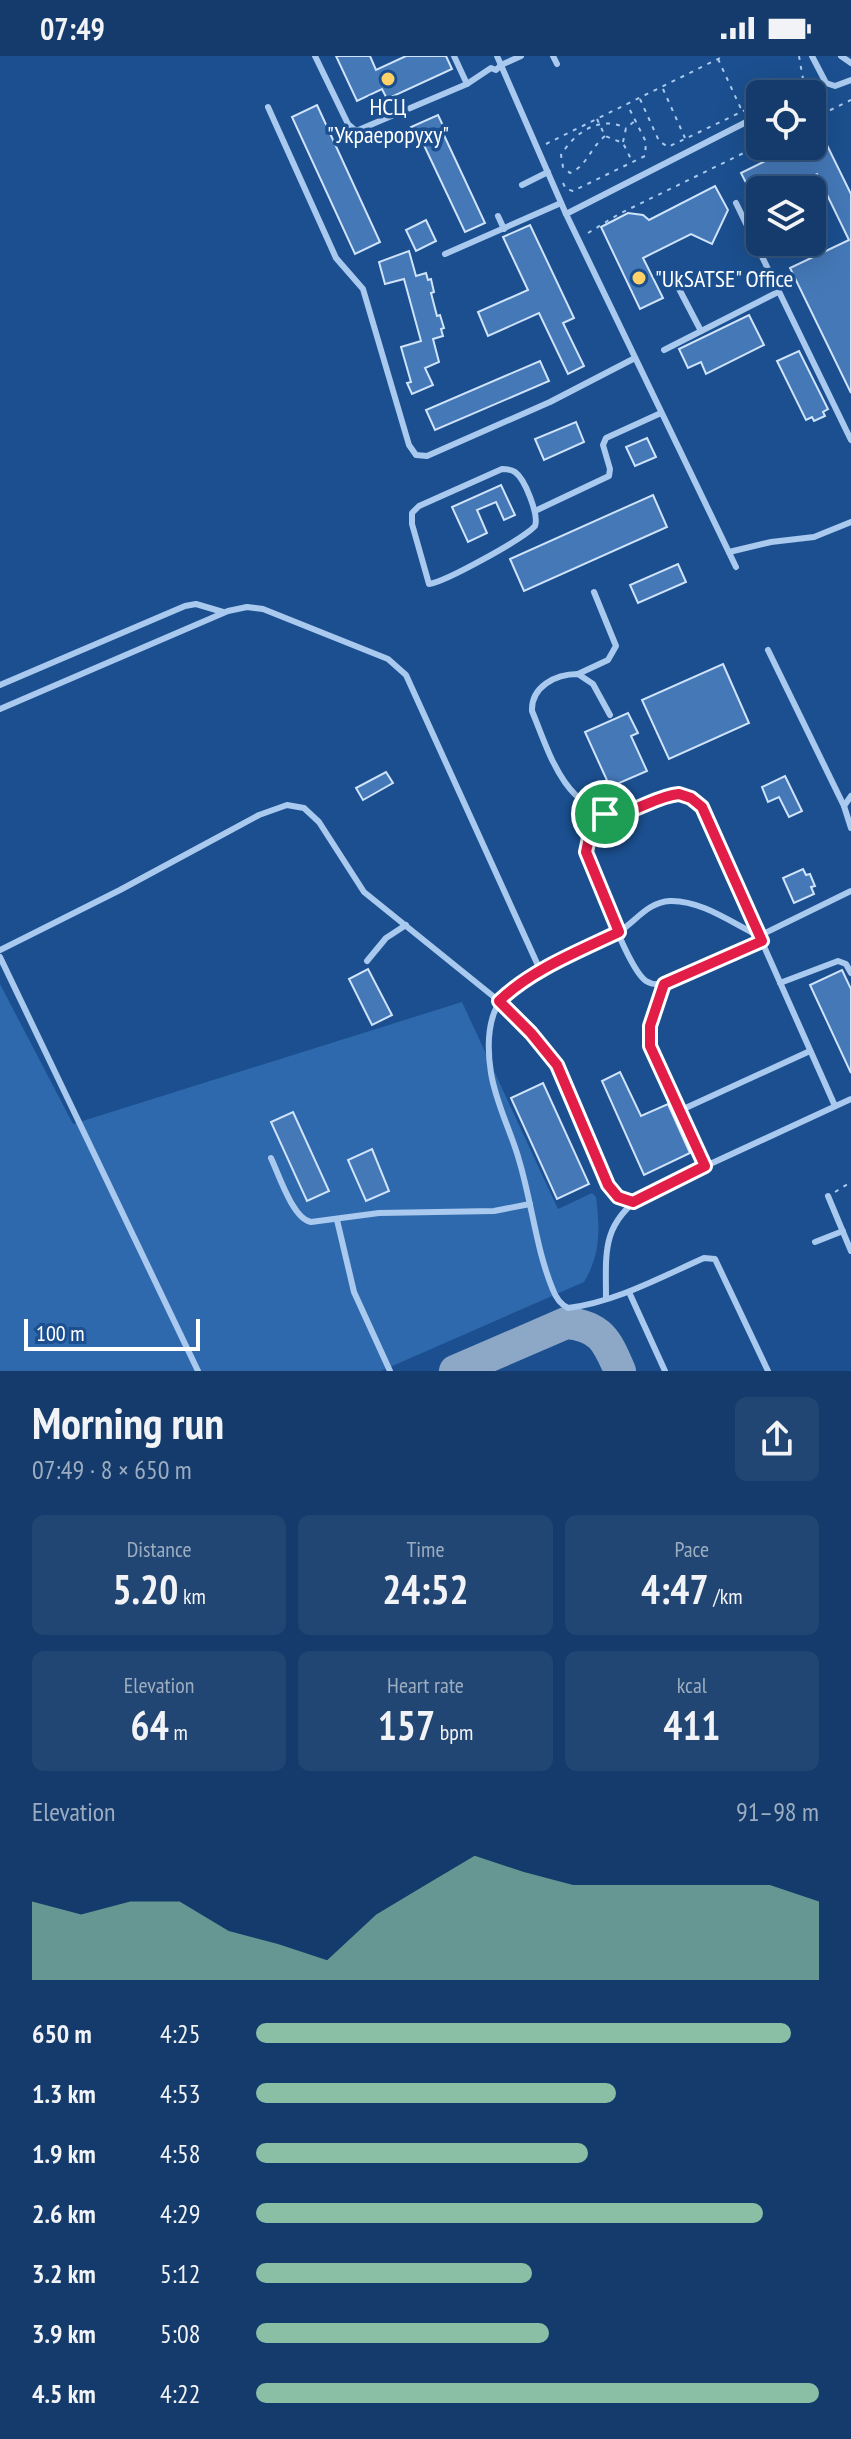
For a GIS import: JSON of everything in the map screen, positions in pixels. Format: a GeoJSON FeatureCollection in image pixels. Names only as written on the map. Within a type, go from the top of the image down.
{"type":"FeatureCollection","features":[{"type":"Feature","properties":{"kind":"lane"},"geometry":{"type":"LineString","coordinates":[[315,56],[348,124],[356,131],[467,84],[491,68],[496,70],[521,56]]}},
{"type":"Feature","properties":{"kind":"lane"},"geometry":{"type":"LineString","coordinates":[[454,56],[467,84]]}},
{"type":"Feature","properties":{"kind":"lane"},"geometry":{"type":"LineString","coordinates":[[497,56],[566,214],[736,567]]}},
{"type":"Feature","properties":{"kind":"lane"},"geometry":{"type":"LineString","coordinates":[[553,56],[557,64]]}},
{"type":"Feature","properties":{"kind":"lane"},"geometry":{"type":"LineString","coordinates":[[812,56],[824,80]]}},
{"type":"Feature","properties":{"kind":"lane"},"geometry":{"type":"LineString","coordinates":[[841,56],[851,63]]}},
{"type":"Feature","properties":{"kind":"lane"},"geometry":{"type":"LineString","coordinates":[[826,83],[835,86],[851,80]]}},
{"type":"Feature","properties":{"kind":"lane"},"geometry":{"type":"LineString","coordinates":[[268,107],[336,258],[363,289],[409,445],[416,455],[427,456],[550,402],[635,358]]}},
{"type":"Feature","properties":{"kind":"lane"},"geometry":{"type":"LineString","coordinates":[[566,214],[746,122]]}},
{"type":"Feature","properties":{"kind":"lane"},"geometry":{"type":"LineString","coordinates":[[522,185],[548,172]]}},
{"type":"Feature","properties":{"kind":"lane"},"geometry":{"type":"LineString","coordinates":[[445,254],[561,203]]}},
{"type":"Feature","properties":{"kind":"lane"},"geometry":{"type":"LineString","coordinates":[[736,203],[851,440]]}},
{"type":"Feature","properties":{"kind":"lane"},"geometry":{"type":"LineString","coordinates":[[498,216],[504,229]]}},
{"type":"Feature","properties":{"kind":"lane"},"geometry":{"type":"LineString","coordinates":[[677,285],[701,331]]}},
{"type":"Feature","properties":{"kind":"lane"},"geometry":{"type":"LineString","coordinates":[[664,350],[778,292]]}},
{"type":"Feature","properties":{"kind":"lane"},"geometry":{"type":"LineString","coordinates":[[535,511],[609,476],[603,445],[606,438],[661,413]]}},
{"type":"Feature","properties":{"kind":"lane"},"geometry":{"type":"LineString","coordinates":[[509,469],[517,474],[535,511],[536,521],[527,533],[432,585],[428,583],[412,524],[412,513],[419,506],[494,471],[509,469]]}},
{"type":"Feature","properties":{"kind":"lane"},"geometry":{"type":"LineString","coordinates":[[729,552],[771,542],[814,537],[851,522]]}},
{"type":"Feature","properties":{"kind":"lane"},"geometry":{"type":"LineString","coordinates":[[594,592],[616,646],[608,660],[543,685],[535,693],[532,711],[563,781],[580,800],[605,814],[624,813],[666,795],[679,794],[691,798],[702,807],[835,1106]]}},
{"type":"Feature","properties":{"kind":"lane"},"geometry":{"type":"LineString","coordinates":[[0,685],[185,606],[196,604],[224,613]]}},
{"type":"Feature","properties":{"kind":"lane"},"geometry":{"type":"LineString","coordinates":[[0,709],[224,613],[247,607],[263,609],[388,659],[401,668],[413,689],[541,972]]}},
{"type":"Feature","properties":{"kind":"lane"},"geometry":{"type":"LineString","coordinates":[[768,650],[844,806],[851,828]]}},
{"type":"Feature","properties":{"kind":"lane"},"geometry":{"type":"LineString","coordinates":[[578,674],[593,684],[610,715]]}},
{"type":"Feature","properties":{"kind":"lane"},"geometry":{"type":"LineString","coordinates":[[844,806],[851,796]]}},
{"type":"Feature","properties":{"kind":"lane"},"geometry":{"type":"LineString","coordinates":[[0,950],[259,815],[296,805],[312,814],[327,832],[356,882],[375,902],[499,1001],[552,1059],[608,1185],[618,1197],[633,1202]]}},
{"type":"Feature","properties":{"kind":"lane"},"geometry":{"type":"LineString","coordinates":[[605,814],[589,838],[586,852],[619,932],[640,975],[648,983],[664,984],[851,891]]}},
{"type":"Feature","properties":{"kind":"lane"},"geometry":{"type":"LineString","coordinates":[[760,938],[699,906],[673,900],[662,901],[649,907],[619,932],[507,993],[499,1001],[490,1027],[491,1072],[500,1112],[519,1157],[544,1262],[560,1303],[568,1308],[606,1299],[629,1292],[704,1258],[715,1259],[768,1371]]}},
{"type":"Feature","properties":{"kind":"lane"},"geometry":{"type":"LineString","coordinates":[[367,961],[386,938],[406,925]]}},
{"type":"Feature","properties":{"kind":"lane"},"geometry":{"type":"LineString","coordinates":[[0,957],[198,1371]]}},
{"type":"Feature","properties":{"kind":"lane"},"geometry":{"type":"LineString","coordinates":[[780,983],[838,961],[846,964],[851,973]]}},
{"type":"Feature","properties":{"kind":"lane"},"geometry":{"type":"LineString","coordinates":[[664,984],[650,1026],[650,1046],[705,1166]]}},
{"type":"Feature","properties":{"kind":"lane"},"geometry":{"type":"LineString","coordinates":[[679,1111],[810,1051]]}},
{"type":"Feature","properties":{"kind":"lane"},"geometry":{"type":"LineString","coordinates":[[606,1299],[605,1250],[617,1220],[633,1202],[851,1099]]}},
{"type":"Feature","properties":{"kind":"lane"},"geometry":{"type":"LineString","coordinates":[[271,1158],[301,1218],[311,1222],[379,1213],[494,1211],[530,1204]]}},
{"type":"Feature","properties":{"kind":"lane"},"geometry":{"type":"LineString","coordinates":[[828,1196],[849,1239],[851,1251]]}},
{"type":"Feature","properties":{"kind":"lane"},"geometry":{"type":"LineString","coordinates":[[337,1220],[354,1292],[390,1371]]}},
{"type":"Feature","properties":{"kind":"lane"},"geometry":{"type":"LineString","coordinates":[[815,1242],[843,1231]]}},
{"type":"Feature","properties":{"kind":"lane"},"geometry":{"type":"LineString","coordinates":[[629,1292],[665,1371]]}},
{"type":"Feature","properties":{"kind":"path"},"geometry":{"type":"LineString","coordinates":[[546,144],[724,56]]}},
{"type":"Feature","properties":{"kind":"path"},"geometry":{"type":"LineString","coordinates":[[799,56],[802,80]]}},
{"type":"Feature","properties":{"kind":"path"},"geometry":{"type":"LineString","coordinates":[[718,59],[743,112]]}},
{"type":"Feature","properties":{"kind":"path"},"geometry":{"type":"LineString","coordinates":[[662,87],[685,139]]}},
{"type":"Feature","properties":{"kind":"path"},"geometry":{"type":"LineString","coordinates":[[639,98],[659,141],[668,147],[746,110]]}},
{"type":"Feature","properties":{"kind":"path"},"geometry":{"type":"LineString","coordinates":[[826,112],[851,100]]}},
{"type":"Feature","properties":{"kind":"path"},"geometry":{"type":"LineString","coordinates":[[561,178],[566,189],[573,191],[645,156],[647,149],[627,104]]}},
{"type":"Feature","properties":{"kind":"path"},"geometry":{"type":"LineString","coordinates":[[597,119],[605,136],[623,143]]}},
{"type":"Feature","properties":{"kind":"path"},"geometry":{"type":"LineString","coordinates":[[605,136],[593,146],[579,169],[570,173],[563,167],[561,155],[583,131],[613,121],[626,128]]}},
{"type":"Feature","properties":{"kind":"path"},"geometry":{"type":"LineString","coordinates":[[632,162],[623,143],[626,128],[635,121]]}},
{"type":"Feature","properties":{"kind":"path"},"geometry":{"type":"LineString","coordinates":[[588,233],[746,152]]}},
{"type":"Feature","properties":{"kind":"path"},"geometry":{"type":"LineString","coordinates":[[828,1196],[851,1182]]}},
{"type":"Feature","properties":{"kind":"shaded area"},"geometry":{"type":"Polygon","coordinates":[[[0,984],[73,1124],[462,1002],[558,1209],[592,1193],[596,1197],[598,1241],[590,1272],[584,1282],[381,1371],[0,1371],[0,984]]]}},
{"type":"Feature","properties":{"kind":"building","name":"НСЦ \"Украероруху\""},"geometry":{"type":"Polygon","coordinates":[[[336,56],[370,56],[376,70],[406,56],[446,56],[452,69],[387,99],[382,89],[357,101],[336,56]]]}},
{"type":"Feature","properties":{"kind":"building"},"geometry":{"type":"Polygon","coordinates":[[[317,105],[380,242],[355,254],[292,117],[317,105]]]}},
{"type":"Feature","properties":{"kind":"building"},"geometry":{"type":"Polygon","coordinates":[[[438,115],[445,130],[442,131],[485,223],[465,232],[422,141],[418,142],[411,127],[438,115]]]}},
{"type":"Feature","properties":{"kind":"building"},"geometry":{"type":"Polygon","coordinates":[[[826,143],[851,194],[851,393],[790,268],[815,256],[826,256],[826,251],[849,240],[826,193],[826,176],[746,176],[746,183],[741,173],[767,160],[826,160],[826,143]]]}},
{"type":"Feature","properties":{"kind":"building"},"geometry":{"type":"Polygon","coordinates":[[[715,186],[728,210],[712,244],[691,234],[643,258],[663,298],[640,309],[601,227],[628,213],[643,215],[649,220],[715,186]]]}},
{"type":"Feature","properties":{"kind":"building"},"geometry":{"type":"Polygon","coordinates":[[[426,220],[436,241],[416,251],[406,230],[426,220]]]}},
{"type":"Feature","properties":{"kind":"building"},"geometry":{"type":"Polygon","coordinates":[[[530,225],[574,318],[563,323],[584,366],[568,374],[539,313],[488,336],[478,312],[528,290],[503,237],[530,225]]]}},
{"type":"Feature","properties":{"kind":"building"},"geometry":{"type":"Polygon","coordinates":[[[409,251],[416,276],[426,273],[428,280],[431,279],[437,316],[440,315],[444,328],[441,329],[443,336],[433,339],[439,362],[425,368],[433,385],[412,394],[401,347],[421,341],[404,279],[385,284],[379,262],[409,251]]]}},
{"type":"Feature","properties":{"kind":"building"},"geometry":{"type":"Polygon","coordinates":[[[749,315],[764,345],[706,374],[701,362],[688,368],[679,349],[749,315]]]}},
{"type":"Feature","properties":{"kind":"building"},"geometry":{"type":"Polygon","coordinates":[[[799,351],[828,409],[823,412],[825,416],[814,421],[812,417],[806,420],[777,361],[799,351]]]}},
{"type":"Feature","properties":{"kind":"building"},"geometry":{"type":"Polygon","coordinates":[[[540,361],[549,381],[435,430],[426,410],[540,361]]]}},
{"type":"Feature","properties":{"kind":"building"},"geometry":{"type":"Polygon","coordinates":[[[576,422],[584,442],[544,460],[535,439],[576,422]]]}},
{"type":"Feature","properties":{"kind":"building"},"geometry":{"type":"Polygon","coordinates":[[[647,438],[656,457],[635,466],[626,447],[647,438]]]}},
{"type":"Feature","properties":{"kind":"building"},"geometry":{"type":"Polygon","coordinates":[[[501,485],[515,515],[504,520],[496,502],[477,510],[487,533],[468,542],[452,507],[501,485]]]}},
{"type":"Feature","properties":{"kind":"building"},"geometry":{"type":"Polygon","coordinates":[[[653,495],[667,527],[524,591],[510,559],[653,495]]]}},
{"type":"Feature","properties":{"kind":"building"},"geometry":{"type":"Polygon","coordinates":[[[678,564],[686,582],[638,603],[630,585],[678,564]]]}},
{"type":"Feature","properties":{"kind":"building"},"geometry":{"type":"Polygon","coordinates":[[[723,664],[749,723],[669,759],[642,700],[723,664]]]}},
{"type":"Feature","properties":{"kind":"building"},"geometry":{"type":"Polygon","coordinates":[[[628,713],[638,733],[631,736],[647,771],[610,787],[585,732],[628,713]]]}},
{"type":"Feature","properties":{"kind":"building"},"geometry":{"type":"Polygon","coordinates":[[[386,772],[393,783],[363,800],[356,788],[386,772]]]}},
{"type":"Feature","properties":{"kind":"building"},"geometry":{"type":"Polygon","coordinates":[[[785,776],[802,811],[789,817],[779,797],[768,802],[762,787],[785,776]]]}},
{"type":"Feature","properties":{"kind":"building"},"geometry":{"type":"Polygon","coordinates":[[[803,869],[806,875],[810,874],[815,886],[811,887],[814,894],[794,903],[783,878],[803,869]]]}},
{"type":"Feature","properties":{"kind":"building"},"geometry":{"type":"Polygon","coordinates":[[[368,969],[392,1015],[372,1025],[349,979],[368,969]]]}},
{"type":"Feature","properties":{"kind":"building"},"geometry":{"type":"Polygon","coordinates":[[[842,970],[851,989],[851,1073],[810,985],[842,970]]]}},
{"type":"Feature","properties":{"kind":"building"},"geometry":{"type":"Polygon","coordinates":[[[620,1072],[641,1116],[668,1104],[690,1153],[644,1175],[602,1081],[620,1072]]]}},
{"type":"Feature","properties":{"kind":"building"},"geometry":{"type":"Polygon","coordinates":[[[543,1083],[589,1184],[557,1199],[511,1098],[543,1083]]]}},
{"type":"Feature","properties":{"kind":"building"},"geometry":{"type":"Polygon","coordinates":[[[293,1112],[329,1191],[307,1201],[271,1122],[293,1112]]]}},
{"type":"Feature","properties":{"kind":"building"},"geometry":{"type":"Polygon","coordinates":[[[372,1149],[389,1191],[366,1201],[348,1160],[372,1149]]]}},
{"type":"Feature","properties":{"kind":"taxiway"},"geometry":{"type":"LineString","coordinates":[[455,1371],[566,1323],[587,1328],[601,1337],[620,1371]]}},
{"type":"Feature","properties":{"kind":"place","name":"НСЦ \"Украероруху\""},"geometry":{"type":"Point","coordinates":[388,79]}},
{"type":"Feature","properties":{"kind":"place","name":"\"UkSATSE\" Office"},"geometry":{"type":"Point","coordinates":[639,278]}},
{"type":"Feature","properties":{"kind":"route"},"geometry":{"type":"LineString","coordinates":[[679,794],[691,798],[702,807],[762,941],[664,984],[650,1026],[650,1046],[705,1166],[633,1202],[618,1197],[608,1185],[552,1059],[499,1001],[519,985],[619,932],[586,852],[589,838],[605,814],[624,813],[666,795],[679,794]]}}]}
